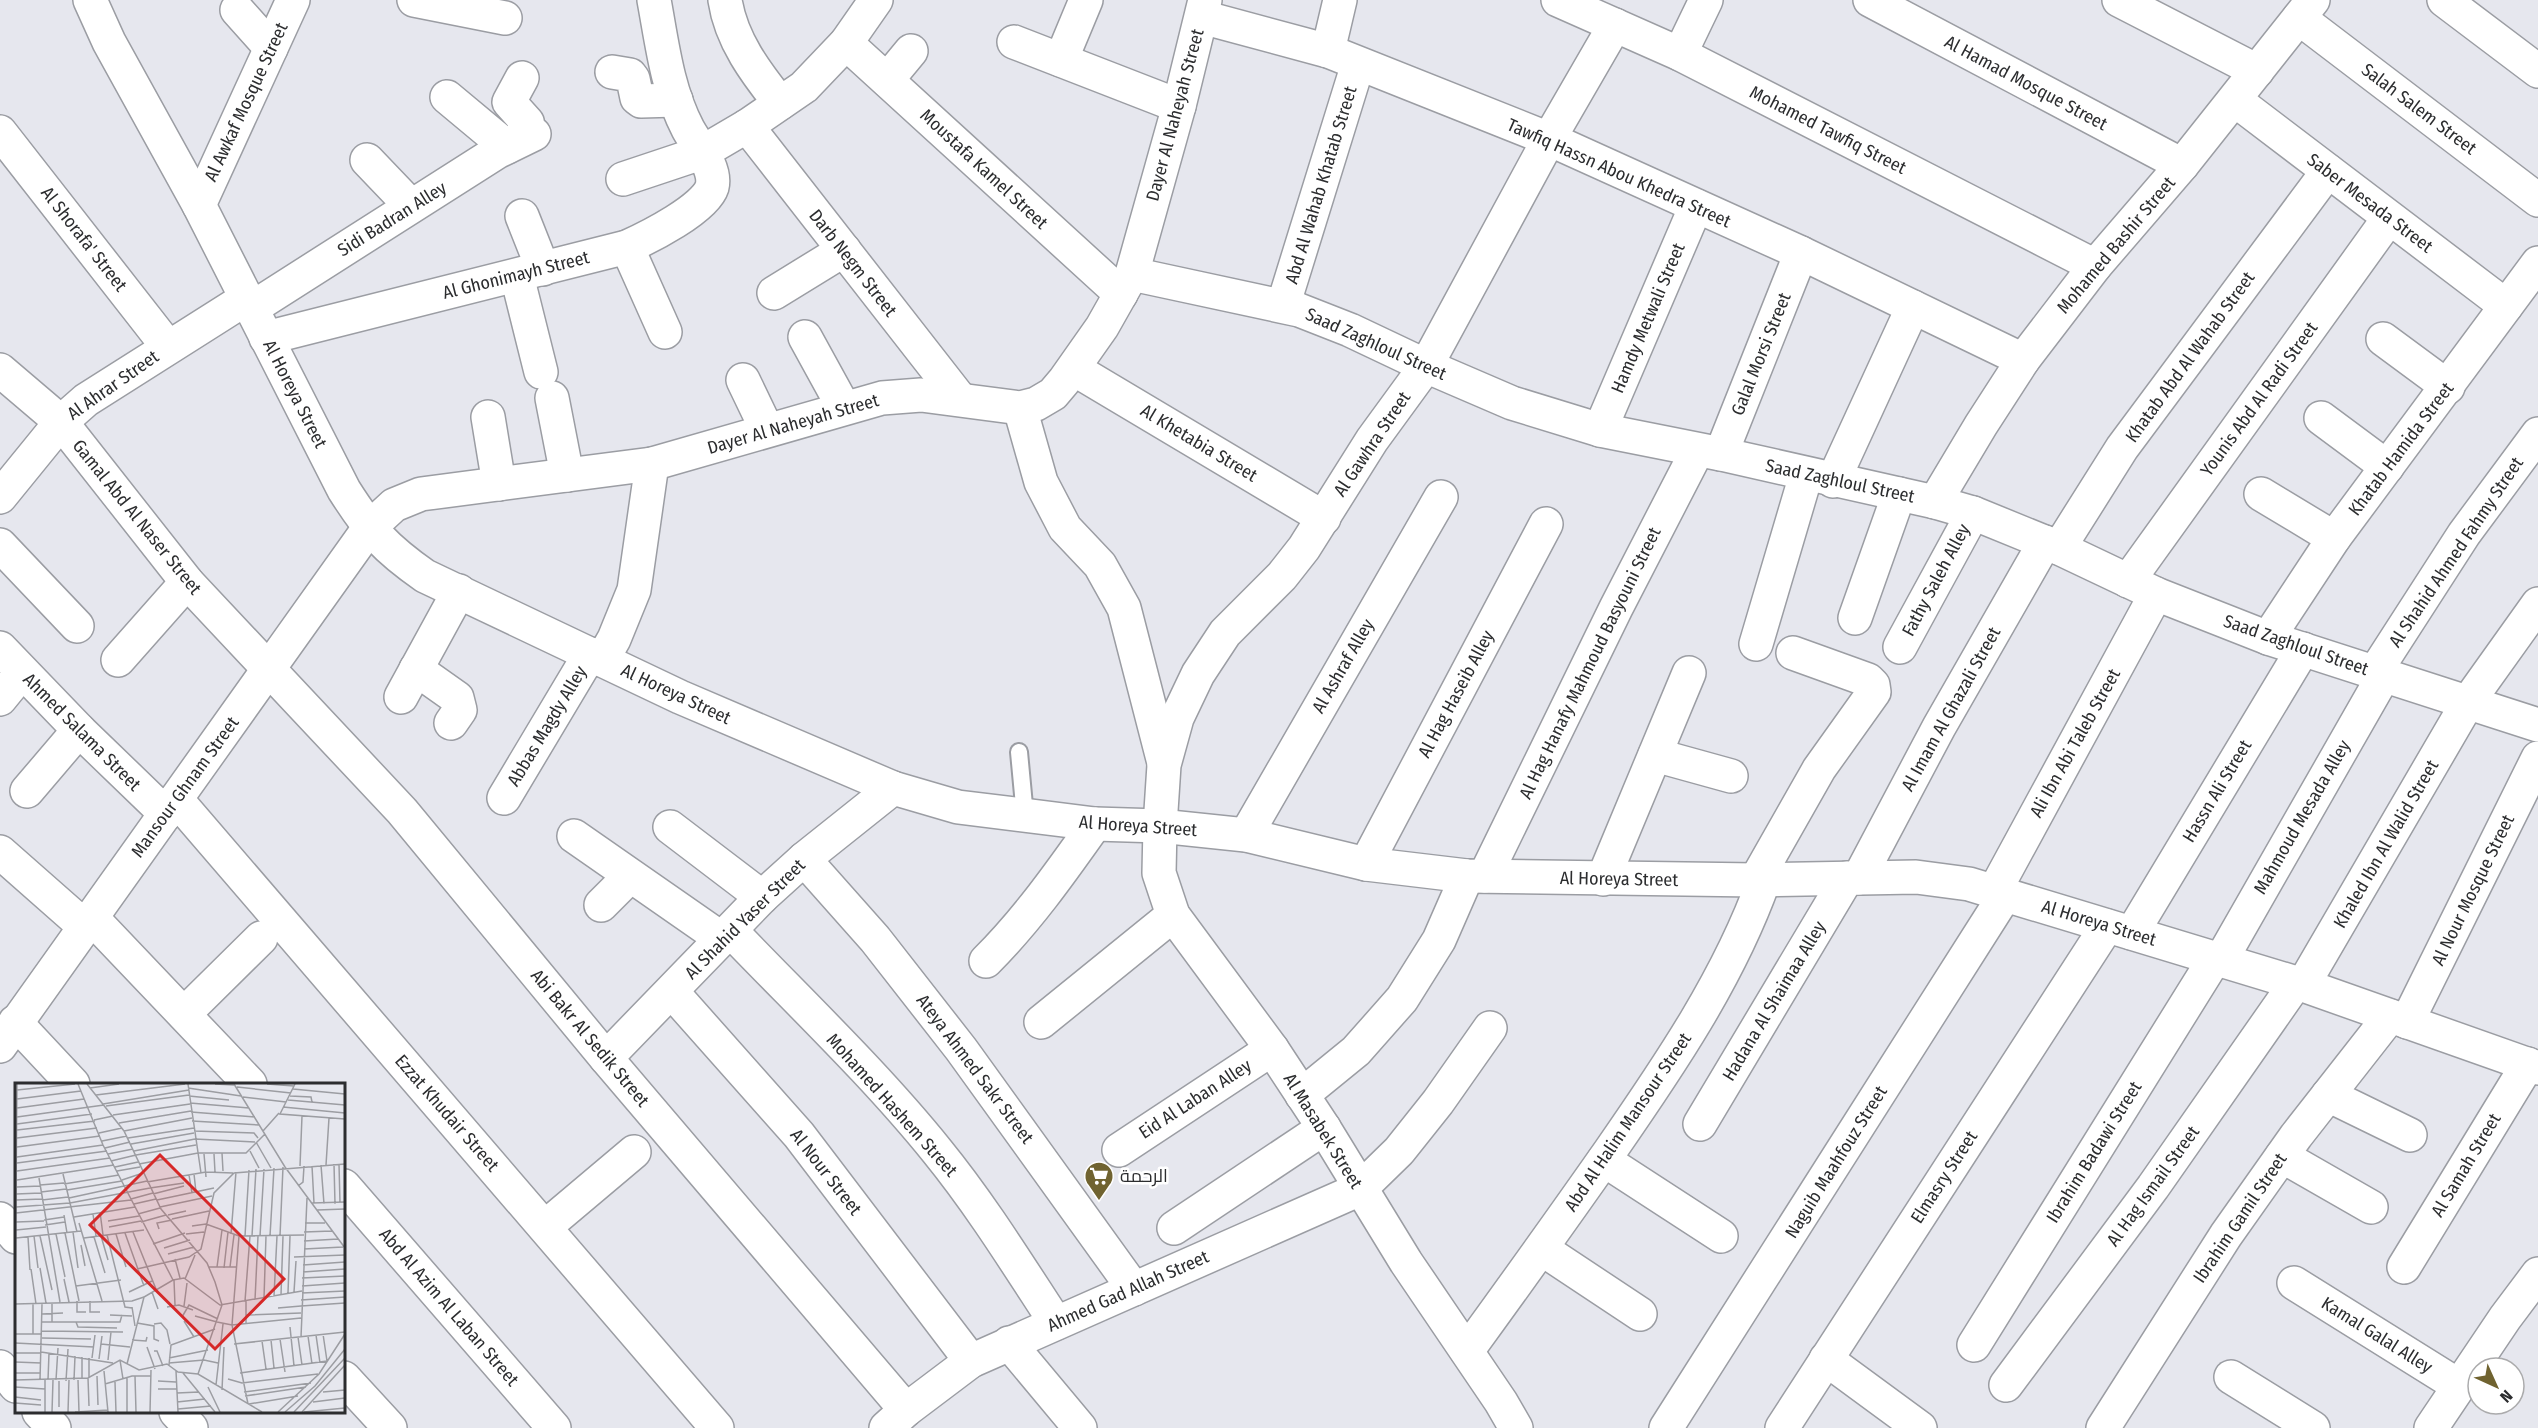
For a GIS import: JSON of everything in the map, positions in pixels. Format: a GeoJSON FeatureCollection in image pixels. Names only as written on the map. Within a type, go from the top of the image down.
{"type":"FeatureCollection","features":[{"type":"Feature","properties":{"kind":"street","name":"Al Horeya Street"},"geometry":{"type":"LineString","coordinates":[[90,0],[109,42],[199,205],[344,490],[369,528],[395,555],[418,570],[680,697],[892,788],[958,807],[1095,824],[1160,826],[1246,835],[1366,864],[1476,876],[1603,879],[1760,880],[1916,877],[1942,879],[2000,893],[2218,959],[2535,1064]]}},
{"type":"Feature","properties":{"kind":"street"},"geometry":{"type":"LineString","coordinates":[[414,0],[505,18]]}},
{"type":"Feature","properties":{"kind":"street","name":"Al Ghonimayh Street"},"geometry":{"type":"LineString","coordinates":[[267,338],[627,247],[660,231],[708,196],[713,184],[712,171],[687,127],[676,100],[669,78],[654,0]]}},
{"type":"Feature","properties":{"kind":"street"},"geometry":{"type":"LineString","coordinates":[[725,0],[738,40],[756,74],[780,103]]}},
{"type":"Feature","properties":{"kind":"street"},"geometry":{"type":"LineString","coordinates":[[624,179],[701,153],[747,126],[804,87],[846,44],[876,0]]}},
{"type":"Feature","properties":{"kind":"street"},"geometry":{"type":"LineString","coordinates":[[1061,60],[1086,0]]}},
{"type":"Feature","properties":{"kind":"street"},"geometry":{"type":"LineString","coordinates":[[1328,51],[1340,0]]}},
{"type":"Feature","properties":{"kind":"street"},"geometry":{"type":"LineString","coordinates":[[1680,54],[1706,0]]}},
{"type":"Feature","properties":{"kind":"street","name":"Al Hamad Mosque Street"},"geometry":{"type":"LineString","coordinates":[[1870,0],[2182,165]]}},
{"type":"Feature","properties":{"kind":"street"},"geometry":{"type":"LineString","coordinates":[[2119,0],[2257,71]]}},
{"type":"Feature","properties":{"kind":"street"},"geometry":{"type":"LineString","coordinates":[[2444,0],[2538,71]]}},
{"type":"Feature","properties":{"kind":"street","name":"Mohamed Tawfiq Street"},"geometry":{"type":"LineString","coordinates":[[1567,2],[1680,54],[2095,266]]}},
{"type":"Feature","properties":{"kind":"street","name":"Tawfiq Hassn Abou Khedra Street"},"geometry":{"type":"LineString","coordinates":[[1204,8],[1328,51],[1549,139],[1800,253],[2023,360]]}},
{"type":"Feature","properties":{"kind":"street","name":"Dayer Al Naheyah Street"},"geometry":{"type":"LineString","coordinates":[[369,528],[394,505],[421,494],[652,464],[882,398],[921,395],[1020,408],[1036,404],[1053,394],[1074,369],[1126,284],[1179,106],[1204,8]]}},
{"type":"Feature","properties":{"kind":"street","name":"Mohamed Bashir Street"},"geometry":{"type":"LineString","coordinates":[[1935,502],[2023,360],[2095,266],[2182,165],[2306,9]]}},
{"type":"Feature","properties":{"kind":"street","name":"Salah Salem Street"},"geometry":{"type":"LineString","coordinates":[[2306,9],[2538,200]]}},
{"type":"Feature","properties":{"kind":"street","name":"Al Awkaf Mosque Street"},"geometry":{"type":"LineString","coordinates":[[199,205],[269,16]]}},
{"type":"Feature","properties":{"kind":"street","name":"Al Gawhra Street"},"geometry":{"type":"LineString","coordinates":[[1160,826],[1164,765],[1177,718],[1198,674],[1226,633],[1282,576],[1324,518],[1372,440],[1426,366],[1549,139],[1615,25]]}},
{"type":"Feature","properties":{"kind":"street"},"geometry":{"type":"LineString","coordinates":[[1014,42],[1179,106]]}},
{"type":"Feature","properties":{"kind":"street","name":"Moustafa Kamel Street"},"geometry":{"type":"LineString","coordinates":[[846,44],[1126,284]]}},
{"type":"Feature","properties":{"kind":"street"},"geometry":{"type":"LineString","coordinates":[[887,80],[911,51]]}},
{"type":"Feature","properties":{"kind":"street","name":"Abd Al Wahab Khatab Street"},"geometry":{"type":"LineString","coordinates":[[1283,306],[1358,64]]}},
{"type":"Feature","properties":{"kind":"street"},"geometry":{"type":"LineString","coordinates":[[612,72],[630,75],[637,98],[641,101],[676,100]]}},
{"type":"Feature","properties":{"kind":"street"},"geometry":{"type":"LineString","coordinates":[[447,97],[520,140],[527,122],[509,102],[522,78]]}},
{"type":"Feature","properties":{"kind":"street","name":"Saber Mesada Street"},"geometry":{"type":"LineString","coordinates":[[2235,100],[2506,306]]}},
{"type":"Feature","properties":{"kind":"street","name":"Darb Negm Street"},"geometry":{"type":"LineString","coordinates":[[747,126],[960,399]]}},
{"type":"Feature","properties":{"kind":"street","name":"Al Shorafa' Street"},"geometry":{"type":"LineString","coordinates":[[0,132],[168,347]]}},
{"type":"Feature","properties":{"kind":"street","name":"Sidi Badran Alley"},"geometry":{"type":"LineString","coordinates":[[249,303],[520,140]]}},
{"type":"Feature","properties":{"kind":"street"},"geometry":{"type":"LineString","coordinates":[[367,160],[411,206]]}},
{"type":"Feature","properties":{"kind":"street","name":"Khatab Abd Al Wahab Street"},"geometry":{"type":"LineString","coordinates":[[2052,545],[2328,171]]}},
{"type":"Feature","properties":{"kind":"street","name":"Hamdy Metwali Street"},"geometry":{"type":"LineString","coordinates":[[1600,430],[1696,206]]}},
{"type":"Feature","properties":{"kind":"street"},"geometry":{"type":"LineString","coordinates":[[522,216],[546,385],[567,475]]}},
{"type":"Feature","properties":{"kind":"street","name":"Younis Abd Al Radi Street"},"geometry":{"type":"LineString","coordinates":[[2142,587],[2389,218]]}},
{"type":"Feature","properties":{"kind":"street"},"geometry":{"type":"LineString","coordinates":[[627,247],[665,332]]}},
{"type":"Feature","properties":{"kind":"street"},"geometry":{"type":"LineString","coordinates":[[774,293],[844,250]]}},
{"type":"Feature","properties":{"kind":"street","name":"Galal Morsi Street"},"geometry":{"type":"LineString","coordinates":[[1709,453],[1800,253]]}},
{"type":"Feature","properties":{"kind":"street","name":"Khatab Hamida Street"},"geometry":{"type":"LineString","coordinates":[[2268,638],[2334,537],[2448,387],[2538,263]]}},
{"type":"Feature","properties":{"kind":"street","name":"Saad Zaghloul Street"},"geometry":{"type":"LineString","coordinates":[[1126,284],[1299,310],[1350,330],[1512,403],[1600,430],[1935,502],[1972,513],[2052,545],[2142,587],[2268,638],[2538,725]]}},
{"type":"Feature","properties":{"kind":"street","name":"Al Ahrar Street"},"geometry":{"type":"LineString","coordinates":[[0,497],[61,422],[86,400],[168,347],[249,303]]}},
{"type":"Feature","properties":{"kind":"street"},"geometry":{"type":"LineString","coordinates":[[1756,644],[1819,478],[1913,307]]}},
{"type":"Feature","properties":{"kind":"street"},"geometry":{"type":"LineString","coordinates":[[805,337],[844,408]]}},
{"type":"Feature","properties":{"kind":"street"},"geometry":{"type":"LineString","coordinates":[[2383,339],[2448,387]]}},
{"type":"Feature","properties":{"kind":"street","name":"Al Khetabia Street"},"geometry":{"type":"LineString","coordinates":[[1074,369],[1324,518]]}},
{"type":"Feature","properties":{"kind":"street","name":"Gamal Abd Al Naser Street"},"geometry":{"type":"LineString","coordinates":[[0,370],[61,422],[187,582],[269,670]]}},
{"type":"Feature","properties":{"kind":"street"},"geometry":{"type":"LineString","coordinates":[[743,380],[767,430]]}},
{"type":"Feature","properties":{"kind":"street"},"geometry":{"type":"LineString","coordinates":[[1020,408],[1041,482],[1065,528],[1100,565],[1124,608],[1164,765]]}},
{"type":"Feature","properties":{"kind":"street"},"geometry":{"type":"LineString","coordinates":[[488,417],[499,484]]}},
{"type":"Feature","properties":{"kind":"street"},"geometry":{"type":"LineString","coordinates":[[2322,418],[2387,466]]}},
{"type":"Feature","properties":{"kind":"street","name":"Al Shahid Ahmed Fahmy Street"},"geometry":{"type":"LineString","coordinates":[[2379,674],[2464,534],[2538,434]]}},
{"type":"Feature","properties":{"kind":"street","name":"Al Hag Hanafy Mahmoud Basyouni Street"},"geometry":{"type":"LineString","coordinates":[[1302,1095],[1356,1051],[1402,999],[1476,876],[1616,608],[1709,453]]}},
{"type":"Feature","properties":{"kind":"street","name":"Abbas Magdy Alley"},"geometry":{"type":"LineString","coordinates":[[504,798],[596,657],[614,639],[634,590],[652,464]]}},
{"type":"Feature","properties":{"kind":"street"},"geometry":{"type":"LineString","coordinates":[[1855,618],[1899,494]]}},
{"type":"Feature","properties":{"kind":"street"},"geometry":{"type":"LineString","coordinates":[[2261,494],[2334,537]]}},
{"type":"Feature","properties":{"kind":"street","name":"Al Ashraf Alley"},"geometry":{"type":"LineString","coordinates":[[1246,835],[1441,497]]}},
{"type":"Feature","properties":{"kind":"street","name":"Fathy Saleh Alley"},"geometry":{"type":"LineString","coordinates":[[1900,647],[1972,513]]}},
{"type":"Feature","properties":{"kind":"street","name":"Al Hag Haseib Alley"},"geometry":{"type":"LineString","coordinates":[[1366,864],[1545,524]]}},
{"type":"Feature","properties":{"kind":"street","name":"Mansour Ghnam Street"},"geometry":{"type":"LineString","coordinates":[[9,1020],[88,921],[369,528]]}},
{"type":"Feature","properties":{"kind":"street"},"geometry":{"type":"LineString","coordinates":[[0,545],[77,626]]}},
{"type":"Feature","properties":{"kind":"street","name":"Al Imam Al Ghazali Street"},"geometry":{"type":"LineString","coordinates":[[1853,878],[1939,728],[2052,545]]}},
{"type":"Feature","properties":{"kind":"street"},"geometry":{"type":"LineString","coordinates":[[118,660],[187,582]]}},
{"type":"Feature","properties":{"kind":"street","name":"Ali Ibn Abi Taleb Street"},"geometry":{"type":"LineString","coordinates":[[2000,893],[2142,587]]}},
{"type":"Feature","properties":{"kind":"street"},"geometry":{"type":"LineString","coordinates":[[451,723],[460,710],[457,698],[409,683],[459,591]]}},
{"type":"Feature","properties":{"kind":"street","name":"Khaled Ibn Al Walid Street"},"geometry":{"type":"LineString","coordinates":[[2299,985],[2468,702],[2538,604]]}},
{"type":"Feature","properties":{"kind":"street","name":"Ahmed Salama Street"},"geometry":{"type":"LineString","coordinates":[[0,648],[80,730],[171,806]]}},
{"type":"Feature","properties":{"kind":"street","name":"Hassn Ali Street"},"geometry":{"type":"LineString","coordinates":[[2120,930],[2302,649]]}},
{"type":"Feature","properties":{"kind":"street","name":"Abd Al Halim Mansour Street"},"geometry":{"type":"LineString","coordinates":[[1467,1351],[1542,1249],[1679,1048],[1751,916],[1760,880],[1819,768],[1874,692],[1873,685],[1868,681],[1793,653]]}},
{"type":"Feature","properties":{"kind":"street","name":"Abi Bakr Al Sedik Street"},"geometry":{"type":"LineString","coordinates":[[269,670],[402,812],[606,1058],[896,1419]]}},
{"type":"Feature","properties":{"kind":"street"},"geometry":{"type":"LineString","coordinates":[[0,699],[22,672]]}},
{"type":"Feature","properties":{"kind":"street"},"geometry":{"type":"LineString","coordinates":[[1603,879],[1689,673]]}},
{"type":"Feature","properties":{"kind":"street","name":"Mahmoud Mesada Alley"},"geometry":{"type":"LineString","coordinates":[[2218,959],[2379,674]]}},
{"type":"Feature","properties":{"kind":"street"},"geometry":{"type":"LineString","coordinates":[[27,791],[80,730]]}},
{"type":"Feature","properties":{"kind":"street"},"geometry":{"type":"LineString","coordinates":[[1655,755],[1731,776]]}},
{"type":"Feature","properties":{"kind":"street","name":"Al Nour Mosque Street"},"geometry":{"type":"LineString","coordinates":[[2399,1019],[2538,758]]}},
{"type":"Feature","properties":{"kind":"street","name":"Al Shahid Yaser Street"},"geometry":{"type":"LineString","coordinates":[[606,1058],[762,897],[804,859],[892,788]]}},
{"type":"Feature","properties":{"kind":"street","name":"Ezzat Khudair Street"},"geometry":{"type":"LineString","coordinates":[[171,806],[545,1227],[717,1428]]}},
{"type":"Feature","properties":{"kind":"street"},"geometry":{"type":"LineString","coordinates":[[986,961],[1038,905],[1095,824]]}},
{"type":"Feature","properties":{"kind":"street","name":"Al Masabek Street"},"geometry":{"type":"LineString","coordinates":[[1160,826],[1159,873],[1173,915],[1272,1049],[1324,1128],[1406,1262],[1516,1428]]}},
{"type":"Feature","properties":{"kind":"street"},"geometry":{"type":"LineString","coordinates":[[670,827],[762,897]]}},
{"type":"Feature","properties":{"kind":"street","name":"Mohamed Hashem Street"},"geometry":{"type":"LineString","coordinates":[[574,836],[630,876],[726,935],[880,1087],[937,1150],[990,1222],[1056,1323]]}},
{"type":"Feature","properties":{"kind":"street"},"geometry":{"type":"LineString","coordinates":[[0,852],[88,921],[184,1014],[249,1083]]}},
{"type":"Feature","properties":{"kind":"street","name":"Ateya Ahmed Sakr Street"},"geometry":{"type":"LineString","coordinates":[[804,859],[875,939],[962,1049],[1134,1289]]}},
{"type":"Feature","properties":{"kind":"street"},"geometry":{"type":"LineString","coordinates":[[602,905],[630,876]]}},
{"type":"Feature","properties":{"kind":"street","name":"Hadana Al Shaimaa Alley"},"geometry":{"type":"LineString","coordinates":[[1700,1124],[1853,878]]}},
{"type":"Feature","properties":{"kind":"street","name":"Naguib Maahfouz Street"},"geometry":{"type":"LineString","coordinates":[[1666,1428],[2000,893]]}},
{"type":"Feature","properties":{"kind":"street"},"geometry":{"type":"LineString","coordinates":[[1041,1022],[1173,915]]}},
{"type":"Feature","properties":{"kind":"street","name":"Elmasry Street"},"geometry":{"type":"LineString","coordinates":[[1790,1425],[1826,1359],[2120,930]]}},
{"type":"Feature","properties":{"kind":"street"},"geometry":{"type":"LineString","coordinates":[[184,1014],[261,938]]}},
{"type":"Feature","properties":{"kind":"street","name":"Ibrahim Badawi Street"},"geometry":{"type":"LineString","coordinates":[[1974,1345],[2218,959]]}},
{"type":"Feature","properties":{"kind":"street","name":"Al Hag Ismail Street"},"geometry":{"type":"LineString","coordinates":[[2006,1385],[2299,985]]}},
{"type":"Feature","properties":{"kind":"street","name":"Al Nour Street"},"geometry":{"type":"LineString","coordinates":[[672,992],[799,1135],[971,1361]]}},
{"type":"Feature","properties":{"kind":"street","name":"Ibrahim Gamil Street"},"geometry":{"type":"LineString","coordinates":[[2103,1428],[2226,1235],[2282,1156],[2328,1095],[2399,1019]]}},
{"type":"Feature","properties":{"kind":"street"},"geometry":{"type":"LineString","coordinates":[[9,1020],[72,1083]]}},
{"type":"Feature","properties":{"kind":"street"},"geometry":{"type":"LineString","coordinates":[[1360,1189],[1399,1151],[1438,1102],[1490,1028]]}},
{"type":"Feature","properties":{"kind":"street","name":"Eid Al Laban Alley"},"geometry":{"type":"LineString","coordinates":[[1119,1150],[1272,1049]]}},
{"type":"Feature","properties":{"kind":"street","name":"Al Samah Street"},"geometry":{"type":"LineString","coordinates":[[2404,1267],[2535,1064]]}},
{"type":"Feature","properties":{"kind":"street"},"geometry":{"type":"LineString","coordinates":[[2328,1095],[2410,1135]]}},
{"type":"Feature","properties":{"kind":"street"},"geometry":{"type":"LineString","coordinates":[[1174,1228],[1324,1128]]}},
{"type":"Feature","properties":{"kind":"street"},"geometry":{"type":"LineString","coordinates":[[545,1227],[634,1152]]}},
{"type":"Feature","properties":{"kind":"street"},"geometry":{"type":"LineString","coordinates":[[2282,1156],[2371,1207]]}},
{"type":"Feature","properties":{"kind":"street"},"geometry":{"type":"LineString","coordinates":[[1604,1160],[1721,1236]]}},
{"type":"Feature","properties":{"kind":"street","name":"Abd Al Azim Al Laban Street"},"geometry":{"type":"LineString","coordinates":[[345,1187],[554,1428]]}},
{"type":"Feature","properties":{"kind":"street","name":"Ahmed Gad Allah Street"},"geometry":{"type":"LineString","coordinates":[[896,1419],[971,1361],[1360,1189]]}},
{"type":"Feature","properties":{"kind":"street"},"geometry":{"type":"LineString","coordinates":[[0,1219],[15,1236]]}},
{"type":"Feature","properties":{"kind":"street"},"geometry":{"type":"LineString","coordinates":[[1542,1249],[1640,1314]]}},
{"type":"Feature","properties":{"kind":"street"},"geometry":{"type":"LineString","coordinates":[[2431,1428],[2505,1318],[2538,1274]]}},
{"type":"Feature","properties":{"kind":"street","name":"Kamal Galal Alley"},"geometry":{"type":"LineString","coordinates":[[2294,1283],[2459,1386]]}},
{"type":"Feature","properties":{"kind":"street"},"geometry":{"type":"LineString","coordinates":[[1009,1343],[1080,1428]]}},
{"type":"Feature","properties":{"kind":"street"},"geometry":{"type":"LineString","coordinates":[[1826,1359],[1920,1428]]}},
{"type":"Feature","properties":{"kind":"street"},"geometry":{"type":"LineString","coordinates":[[0,1367],[15,1385]]}},
{"type":"Feature","properties":{"kind":"street"},"geometry":{"type":"LineString","coordinates":[[2231,1377],[2313,1428]]}},
{"type":"Feature","properties":{"kind":"street"},"geometry":{"type":"LineString","coordinates":[[345,1379],[390,1428]]}},
{"type":"Feature","properties":{"kind":"street"},"geometry":{"type":"LineString","coordinates":[[40,1413],[54,1428]]}},
{"type":"Feature","properties":{"kind":"street"},"geometry":{"type":"LineString","coordinates":[[177,1413],[191,1428]]}},
{"type":"Feature","properties":{"kind":"lane"},"geometry":{"type":"LineString","coordinates":[[1019,752],[1026,816]]}},
{"type":"Feature","properties":{"kind":"place","name":"الرحمة"},"geometry":{"type":"Point","coordinates":[1099,1202]}}]}
